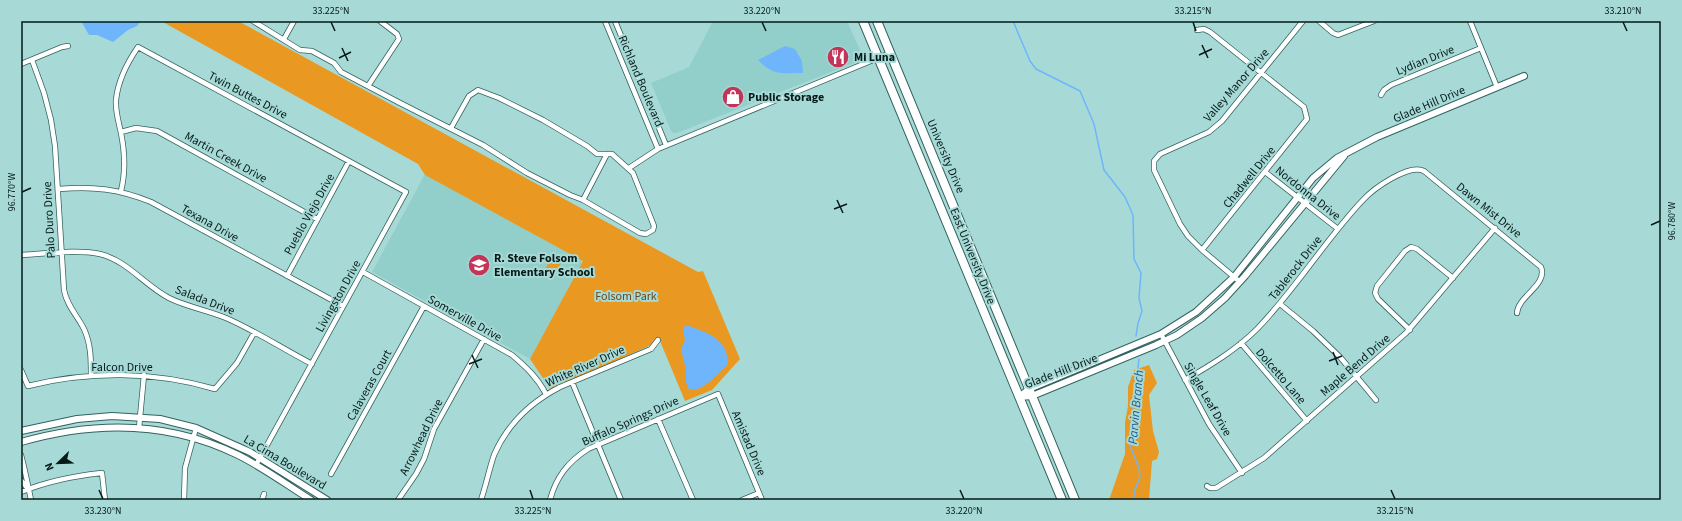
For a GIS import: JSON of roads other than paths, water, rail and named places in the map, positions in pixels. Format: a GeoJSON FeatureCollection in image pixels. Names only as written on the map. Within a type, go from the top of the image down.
{"type":"FeatureCollection","features":[{"type":"Feature","properties":{"kind":"highway","name":"East University Drive"},"geometry":{"type":"LineString","coordinates":[[863,21],[1062,500]]}},
{"type":"Feature","properties":{"kind":"highway","name":"University Drive"},"geometry":{"type":"LineString","coordinates":[[876,21],[1075,500]]}},
{"type":"Feature","properties":{"kind":"street"},"geometry":{"type":"LineString","coordinates":[[253,21],[300,50],[312,51],[334,63],[341,72],[483,145],[527,173],[570,196],[583,200],[640,233],[649,233],[653,230],[654,226],[633,173],[612,154],[597,154],[587,146],[543,120],[499,98],[478,90],[469,96],[451,128]]}},
{"type":"Feature","properties":{"kind":"street"},"geometry":{"type":"LineString","coordinates":[[284,39],[294,21]]}},
{"type":"Feature","properties":{"kind":"street"},"geometry":{"type":"LineString","coordinates":[[368,86],[399,38],[397,34],[380,21]]}},
{"type":"Feature","properties":{"kind":"street","name":"Richland Boulevard"},"geometry":{"type":"LineString","coordinates":[[605,21],[658,149]]}},
{"type":"Feature","properties":{"kind":"street","name":"Richland Boulevard"},"geometry":{"type":"LineString","coordinates":[[615,21],[666,145]]}},
{"type":"Feature","properties":{"kind":"street","name":"Valley Manor Drive"},"geometry":{"type":"LineString","coordinates":[[1202,250],[1193,242],[1180,224],[1154,170],[1154,161],[1160,154],[1202,136],[1222,121],[1303,21]]}},
{"type":"Feature","properties":{"kind":"street"},"geometry":{"type":"LineString","coordinates":[[1319,21],[1333,33],[1338,35],[1374,21]]}},
{"type":"Feature","properties":{"kind":"street"},"geometry":{"type":"LineString","coordinates":[[1470,21],[1497,87]]}},
{"type":"Feature","properties":{"kind":"street"},"geometry":{"type":"LineString","coordinates":[[1197,30],[1204,29],[1210,32],[1261,73]]}},
{"type":"Feature","properties":{"kind":"street"},"geometry":{"type":"LineString","coordinates":[[21,64],[62,47],[68,46]]}},
{"type":"Feature","properties":{"kind":"street","name":"Twin Buttes Drive"},"geometry":{"type":"LineString","coordinates":[[121,132],[116,101],[119,83],[127,64],[138,47],[349,161]]}},
{"type":"Feature","properties":{"kind":"street","name":"Lydian Drive"},"geometry":{"type":"LineString","coordinates":[[1381,95],[1384,90],[1391,85],[1481,48]]}},
{"type":"Feature","properties":{"kind":"street"},"geometry":{"type":"LineString","coordinates":[[629,168],[666,145],[890,53]]}},
{"type":"Feature","properties":{"kind":"street","name":"Palo Duro Drive"},"geometry":{"type":"LineString","coordinates":[[32,60],[51,120],[58,188],[61,253],[65,294],[69,306],[82,326],[88,339],[92,376]]}},
{"type":"Feature","properties":{"kind":"street","name":"Chadwell Drive"},"geometry":{"type":"LineString","coordinates":[[1202,250],[1306,122],[1307,114],[1304,107],[1261,73]]}},
{"type":"Feature","properties":{"kind":"street","name":"Glade Hill Drive"},"geometry":{"type":"LineString","coordinates":[[1019,397],[1161,334],[1196,312],[1234,277],[1318,173],[1337,158],[1377,137],[1524,76]]}},
{"type":"Feature","properties":{"kind":"street","name":"Martin Creek Drive"},"geometry":{"type":"LineString","coordinates":[[121,132],[136,128],[157,131],[317,219]]}},
{"type":"Feature","properties":{"kind":"street"},"geometry":{"type":"LineString","coordinates":[[121,132],[125,166],[121,191]]}},
{"type":"Feature","properties":{"kind":"street"},"geometry":{"type":"LineString","coordinates":[[583,200],[607,154]]}},
{"type":"Feature","properties":{"kind":"street","name":"Glade Hill Drive"},"geometry":{"type":"LineString","coordinates":[[1030,392],[1164,341],[1177,335],[1202,318],[1240,282],[1344,155]]}},
{"type":"Feature","properties":{"kind":"street","name":"Pueblo Viejo Drive"},"geometry":{"type":"LineString","coordinates":[[287,276],[349,161]]}},
{"type":"Feature","properties":{"kind":"street","name":"Livingston Drive"},"geometry":{"type":"LineString","coordinates":[[256,465],[406,192],[349,161]]}},
{"type":"Feature","properties":{"kind":"street","name":"Dawn Mist Drive"},"geometry":{"type":"LineString","coordinates":[[1419,169],[1424,171],[1539,263],[1543,271],[1542,278],[1518,307],[1517,313]]}},
{"type":"Feature","properties":{"kind":"street","name":"Tablerock Drive"},"geometry":{"type":"LineString","coordinates":[[1185,380],[1213,364],[1241,343],[1280,304],[1363,199],[1378,186],[1394,178],[1419,169]]}},
{"type":"Feature","properties":{"kind":"street","name":"Nordonna Drive"},"geometry":{"type":"LineString","coordinates":[[1265,172],[1338,229]]}},
{"type":"Feature","properties":{"kind":"street","name":"Texana Drive"},"geometry":{"type":"LineString","coordinates":[[58,188],[79,187],[121,191],[151,202],[343,306]]}},
{"type":"Feature","properties":{"kind":"street","name":"Maple Bend Drive"},"geometry":{"type":"LineString","coordinates":[[1206,486],[1213,489],[1216,488],[1264,458],[1410,330],[1495,228]]}},
{"type":"Feature","properties":{"kind":"street"},"geometry":{"type":"LineString","coordinates":[[1410,330],[1378,299],[1375,293],[1377,286],[1405,251],[1411,247],[1417,249],[1453,278]]}},
{"type":"Feature","properties":{"kind":"street"},"geometry":{"type":"LineString","coordinates":[[1202,250],[1240,282]]}},
{"type":"Feature","properties":{"kind":"street","name":"Salada Drive"},"geometry":{"type":"LineString","coordinates":[[21,255],[88,252],[114,259],[130,268],[151,286],[169,298],[185,305],[225,317],[312,364]]}},
{"type":"Feature","properties":{"kind":"street","name":"Somerville Drive"},"geometry":{"type":"LineString","coordinates":[[363,272],[512,355],[528,368],[538,380],[546,394]]}},
{"type":"Feature","properties":{"kind":"street"},"geometry":{"type":"LineString","coordinates":[[1280,304],[1313,331],[1344,362],[1376,400]]}},
{"type":"Feature","properties":{"kind":"street","name":"Calaveras Court"},"geometry":{"type":"LineString","coordinates":[[331,474],[424,306]]}},
{"type":"Feature","properties":{"kind":"street","name":"Falcon Drive"},"geometry":{"type":"LineString","coordinates":[[21,370],[28,386],[55,380],[92,376],[144,375],[181,380],[215,389],[236,365],[254,333]]}},
{"type":"Feature","properties":{"kind":"street","name":"Single Leaf Drive"},"geometry":{"type":"LineString","coordinates":[[1161,334],[1209,424],[1242,473]]}},
{"type":"Feature","properties":{"kind":"street","name":"Arrowhead Drive"},"geometry":{"type":"LineString","coordinates":[[401,499],[424,458],[434,429],[484,339]]}},
{"type":"Feature","properties":{"kind":"street","name":"White River Drive"},"geometry":{"type":"LineString","coordinates":[[481,500],[494,455],[501,441],[524,412],[546,394],[651,349],[658,340]]}},
{"type":"Feature","properties":{"kind":"street","name":"Dolcetto Lane"},"geometry":{"type":"LineString","coordinates":[[1241,343],[1307,421]]}},
{"type":"Feature","properties":{"kind":"street"},"geometry":{"type":"LineString","coordinates":[[139,428],[144,375]]}},
{"type":"Feature","properties":{"kind":"street"},"geometry":{"type":"LineString","coordinates":[[572,382],[621,500]]}},
{"type":"Feature","properties":{"kind":"street","name":"Buffalo Springs Drive"},"geometry":{"type":"LineString","coordinates":[[550,500],[556,481],[564,468],[576,457],[598,444],[718,394]]}},
{"type":"Feature","properties":{"kind":"street","name":"Amistad Drive"},"geometry":{"type":"LineString","coordinates":[[718,394],[762,500]]}},
{"type":"Feature","properties":{"kind":"street","name":"La Cima Boulevard"},"geometry":{"type":"LineString","coordinates":[[21,430],[77,419],[112,416],[160,419],[196,428],[250,452],[327,500]]}},
{"type":"Feature","properties":{"kind":"street"},"geometry":{"type":"LineString","coordinates":[[658,419],[692,500]]}},
{"type":"Feature","properties":{"kind":"street","name":"La Cima Boulevard"},"geometry":{"type":"LineString","coordinates":[[21,442],[42,436],[82,429],[112,427],[139,428],[176,433],[237,455],[256,465],[311,500]]}},
{"type":"Feature","properties":{"kind":"street"},"geometry":{"type":"LineString","coordinates":[[184,500],[183,490],[185,468],[196,428]]}},
{"type":"Feature","properties":{"kind":"street"},"geometry":{"type":"LineString","coordinates":[[21,455],[31,500]]}},
{"type":"Feature","properties":{"kind":"street"},"geometry":{"type":"LineString","coordinates":[[21,492],[49,481],[102,473],[105,500]]}},
{"type":"Feature","properties":{"kind":"street"},"geometry":{"type":"LineString","coordinates":[[21,480],[28,489]]}},
{"type":"Feature","properties":{"kind":"street"},"geometry":{"type":"LineString","coordinates":[[742,500],[759,493]]}},
{"type":"Feature","properties":{"kind":"street"},"geometry":{"type":"LineString","coordinates":[[262,500],[264,494]]}},
{"type":"Feature","properties":{"kind":"water"},"geometry":{"type":"Polygon","coordinates":[[[81,21],[141,21],[137,26],[128,30],[113,42],[97,35],[89,35],[81,21]]]}},
{"type":"Feature","properties":{"kind":"water"},"geometry":{"type":"Polygon","coordinates":[[[785,46],[795,49],[802,61],[803,73],[784,73],[774,71],[763,65],[758,60],[785,46]]]}},
{"type":"Feature","properties":{"kind":"water"},"geometry":{"type":"Polygon","coordinates":[[[687,325],[715,338],[720,342],[727,355],[728,364],[706,385],[695,390],[689,390],[686,382],[686,370],[681,349],[685,340],[683,330],[687,325]]]}},
{"type":"Feature","properties":{"kind":"waterway","name":"Parvin Branch"},"geometry":{"type":"LineString","coordinates":[[1013,21],[1030,61],[1036,69],[1080,91],[1094,124],[1104,170],[1125,197],[1133,215],[1134,259],[1141,273],[1139,298],[1142,311],[1136,336]]}},
{"type":"Feature","properties":{"kind":"waterway","name":"Parvin Branch"},"geometry":{"type":"LineString","coordinates":[[1134,500],[1134,492],[1140,477],[1139,468],[1129,443],[1139,359]]}},
{"type":"Feature","properties":{"kind":"place","name":"Mi Luna"},"geometry":{"type":"Point","coordinates":[838,57]}},
{"type":"Feature","properties":{"kind":"place","name":"Public Storage"},"geometry":{"type":"Point","coordinates":[733,97]}},
{"type":"Feature","properties":{"kind":"place","name":"R. Steve Folsom Elementary School"},"geometry":{"type":"Point","coordinates":[479,265]}},
{"type":"Feature","properties":{"kind":"park label","name":"Folsom Park"},"geometry":{"type":"Point","coordinates":[626,296]}}]}
